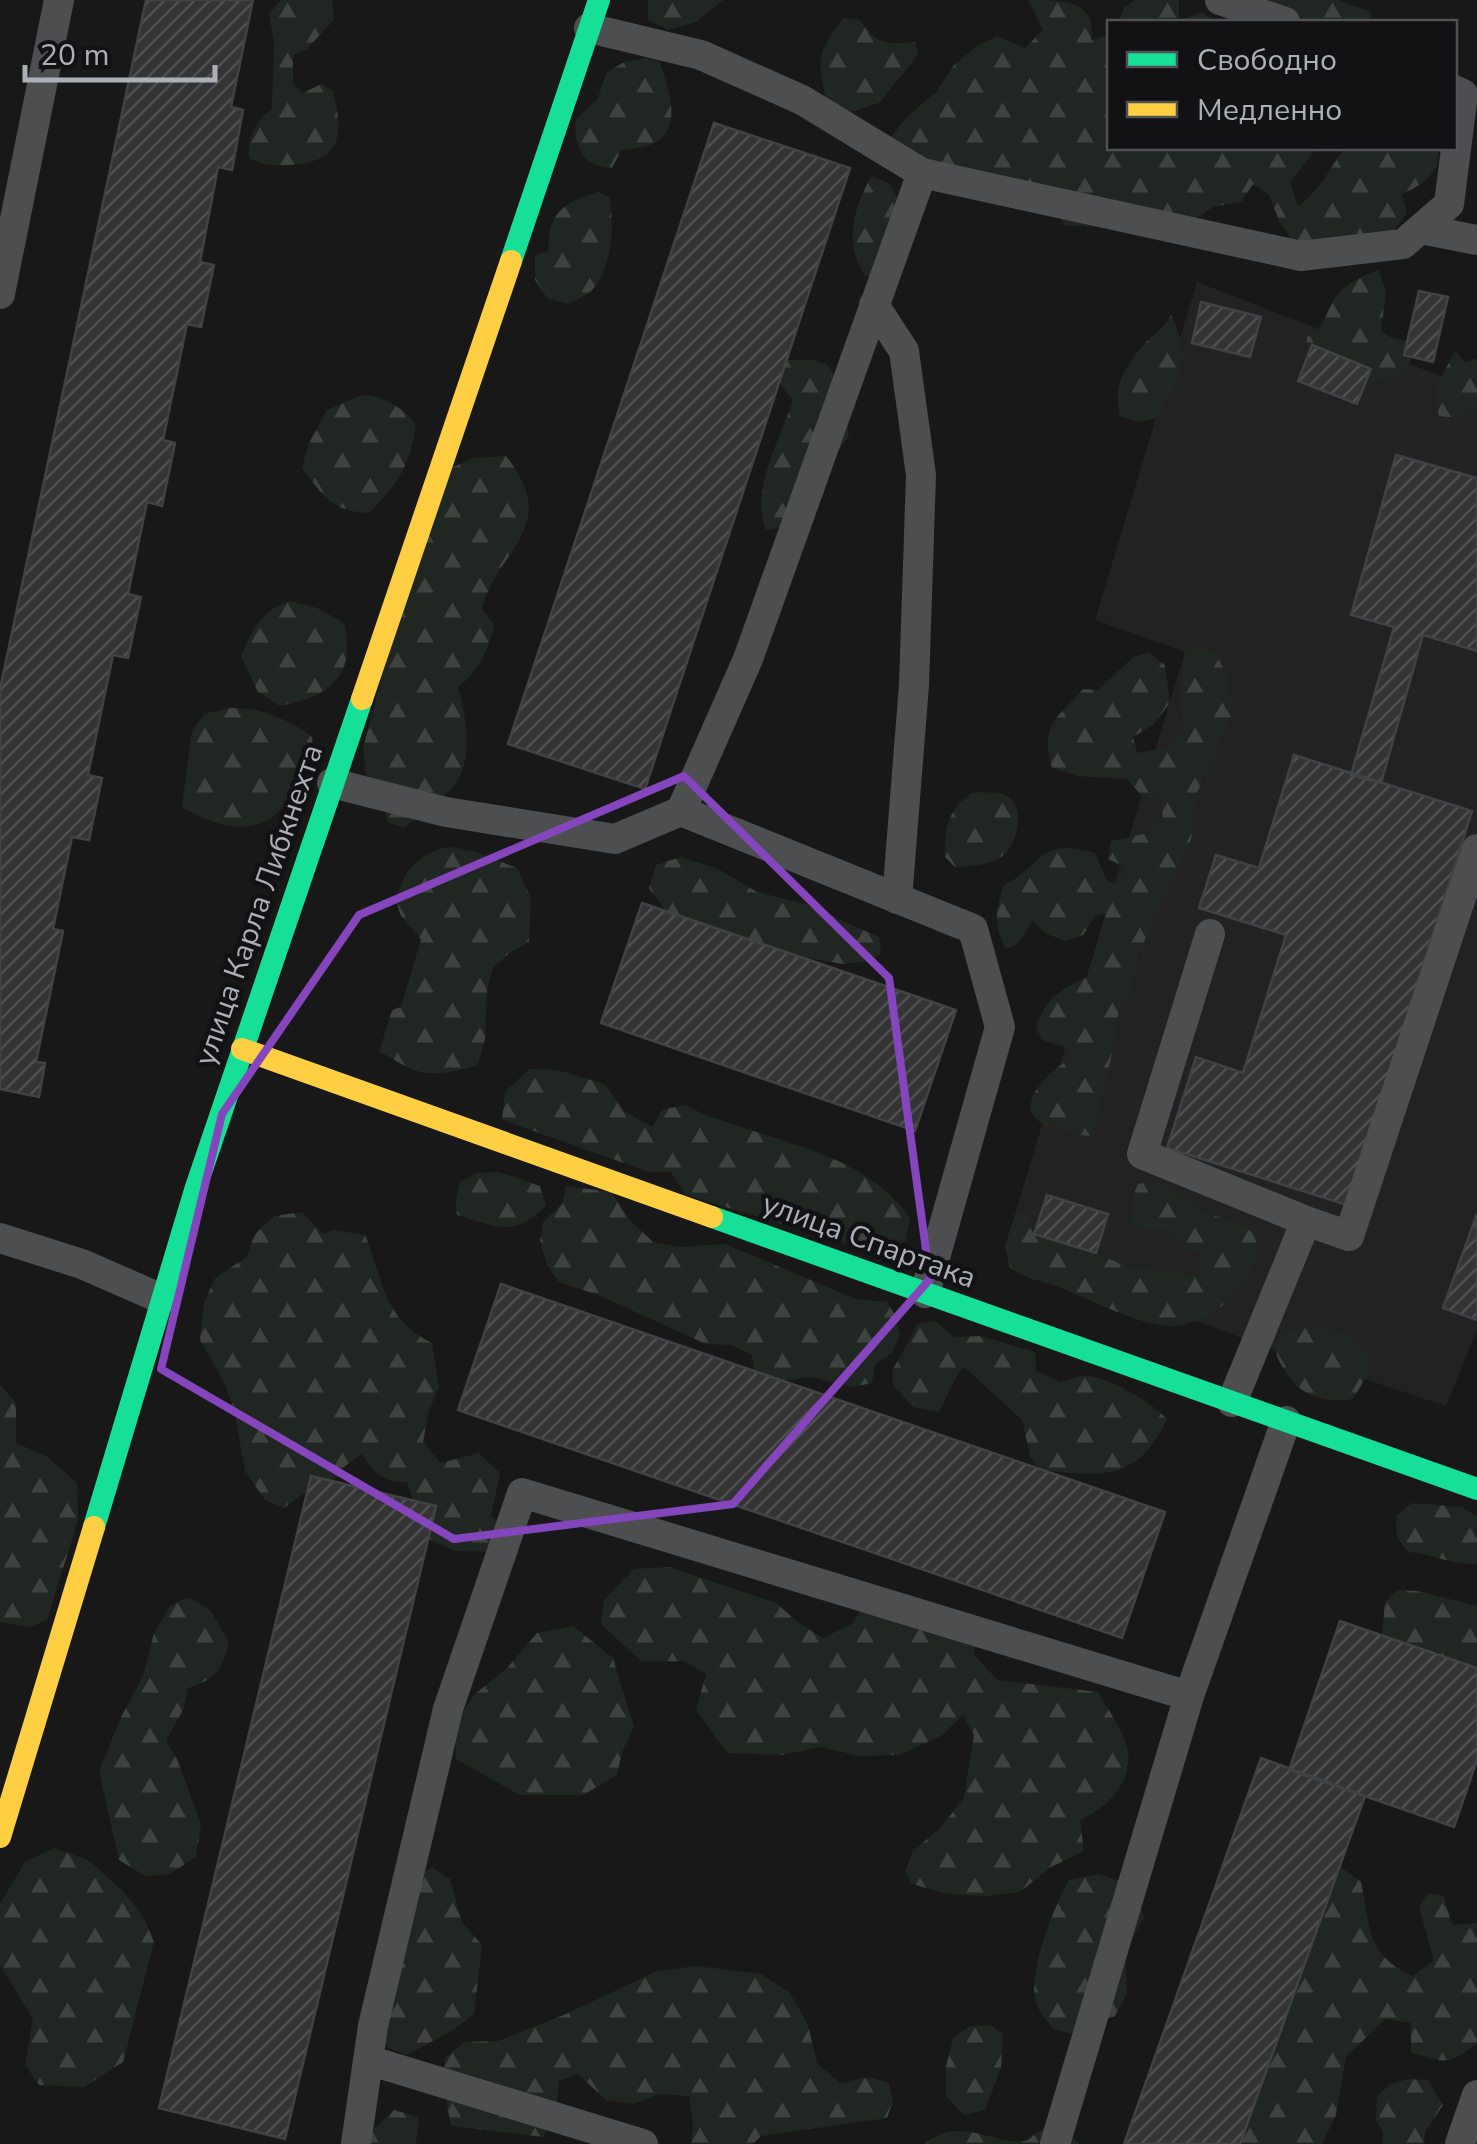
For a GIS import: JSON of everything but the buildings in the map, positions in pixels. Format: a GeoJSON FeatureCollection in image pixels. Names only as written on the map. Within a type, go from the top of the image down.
{"type":"FeatureCollection","features":[{"type":"Feature","properties":{"kind":"main road","name":"улица Карла Либкнехта"},"geometry":{"type":"LineString","coordinates":[[0,1837],[162,1299],[242,1049],[594,14]]}},
{"type":"Feature","properties":{"kind":"main road","name":"улица Спартака"},"geometry":{"type":"LineString","coordinates":[[242,1049],[1286,1422],[1474,1478]]}},
{"type":"Feature","properties":{"kind":"lane"},"geometry":{"type":"LineString","coordinates":[[0,294],[59,0]]}},
{"type":"Feature","properties":{"kind":"lane"},"geometry":{"type":"LineString","coordinates":[[1220,0],[1279,20]]}},
{"type":"Feature","properties":{"kind":"lane"},"geometry":{"type":"LineString","coordinates":[[594,14],[700,54],[802,100],[922,173],[1301,256],[1404,244],[1449,204],[1456,150]]}},
{"type":"Feature","properties":{"kind":"lane"},"geometry":{"type":"LineString","coordinates":[[1457,91],[1463,94],[1457,141]]}},
{"type":"Feature","properties":{"kind":"lane"},"geometry":{"type":"LineString","coordinates":[[332,783],[446,812],[615,839],[681,811],[748,659],[922,173]]}},
{"type":"Feature","properties":{"kind":"lane"},"geometry":{"type":"LineString","coordinates":[[1421,229],[1477,240]]}},
{"type":"Feature","properties":{"kind":"lane"},"geometry":{"type":"LineString","coordinates":[[874,305],[904,351],[922,475],[914,685],[897,899]]}},
{"type":"Feature","properties":{"kind":"lane"},"geometry":{"type":"LineString","coordinates":[[681,811],[973,929],[1000,1027],[925,1293]]}},
{"type":"Feature","properties":{"kind":"lane"},"geometry":{"type":"LineString","coordinates":[[1210,934],[1142,1154],[1349,1236],[1477,849]]}},
{"type":"Feature","properties":{"kind":"lane"},"geometry":{"type":"LineString","coordinates":[[1232,1402],[1306,1222]]}},
{"type":"Feature","properties":{"kind":"lane"},"geometry":{"type":"LineString","coordinates":[[0,1238],[82,1264],[162,1299]]}},
{"type":"Feature","properties":{"kind":"lane"},"geometry":{"type":"LineString","coordinates":[[1055,2144],[1189,1696],[1286,1422]]}},
{"type":"Feature","properties":{"kind":"lane"},"geometry":{"type":"LineString","coordinates":[[356,2144],[373,2026],[448,1709],[522,1493],[1189,1696]]}},
{"type":"Feature","properties":{"kind":"lane"},"geometry":{"type":"LineString","coordinates":[[368,2060],[643,2144]]}},
{"type":"Feature","properties":{"kind":"lane"},"geometry":{"type":"LineString","coordinates":[[1460,2144],[1477,2095]]}},
{"type":"Feature","properties":{"kind":"highlighted area"},"geometry":{"type":"Polygon","coordinates":[[[684,776],[889,978],[930,1279],[733,1504],[454,1539],[161,1369],[222,1114],[359,915],[684,776]]]}},
{"type":"Feature","properties":{"kind":"shaded area"},"geometry":{"type":"Polygon","coordinates":[[[1197,282],[1477,390],[1477,1330],[1446,1406],[1255,1343],[1005,1247],[1185,652],[1095,620],[1197,282]]]}},
{"type":"Feature","properties":{"kind":"green space"},"geometry":{"type":"Polygon","coordinates":[[[281,0],[332,0],[334,20],[306,50],[293,55],[293,82],[302,93],[322,84],[333,91],[338,135],[328,153],[318,159],[271,165],[249,158],[249,150],[253,130],[272,109],[274,42],[269,14],[281,0]]]}},
{"type":"Feature","properties":{"kind":"green space"},"geometry":{"type":"Polygon","coordinates":[[[648,0],[723,0],[696,22],[668,30],[648,20],[648,0]]]}},
{"type":"Feature","properties":{"kind":"green space"},"geometry":{"type":"Polygon","coordinates":[[[1028,0],[1075,5],[1089,17],[1091,40],[1107,36],[1107,150],[1315,150],[1290,182],[1298,206],[1318,187],[1344,150],[1438,150],[1436,164],[1423,182],[1402,194],[1407,212],[1394,231],[1294,243],[1280,223],[1269,195],[1253,184],[1241,202],[1213,207],[1194,220],[1107,214],[1091,226],[1066,226],[1045,200],[882,149],[906,118],[936,92],[954,65],[977,46],[997,36],[1025,48],[1043,30],[1028,0]]]}},
{"type":"Feature","properties":{"kind":"green space"},"geometry":{"type":"Polygon","coordinates":[[[1134,0],[1179,0],[1179,20],[1120,20],[1124,8],[1134,0]]]}},
{"type":"Feature","properties":{"kind":"green space"},"geometry":{"type":"Polygon","coordinates":[[[1256,0],[1338,0],[1371,12],[1371,20],[1248,20],[1256,0]]]}},
{"type":"Feature","properties":{"kind":"green space"},"geometry":{"type":"Polygon","coordinates":[[[1201,12],[1214,20],[1181,20],[1201,12]]]}},
{"type":"Feature","properties":{"kind":"green space"},"geometry":{"type":"Polygon","coordinates":[[[843,18],[860,20],[883,42],[915,42],[918,52],[879,103],[845,114],[827,107],[821,69],[822,52],[843,18]]]}},
{"type":"Feature","properties":{"kind":"green space"},"geometry":{"type":"Polygon","coordinates":[[[626,61],[659,61],[666,82],[671,106],[669,128],[654,143],[621,151],[612,168],[593,164],[578,146],[576,119],[597,100],[607,72],[626,61]]]}},
{"type":"Feature","properties":{"kind":"green space"},"geometry":{"type":"Polygon","coordinates":[[[871,176],[889,183],[907,216],[886,274],[865,276],[854,250],[853,225],[871,176]]]}},
{"type":"Feature","properties":{"kind":"green space"},"geometry":{"type":"Polygon","coordinates":[[[599,192],[609,197],[612,220],[604,271],[591,291],[570,304],[548,299],[535,280],[535,255],[549,251],[551,228],[560,211],[599,192]]]}},
{"type":"Feature","properties":{"kind":"green space"},"geometry":{"type":"Polygon","coordinates":[[[1379,270],[1386,292],[1381,330],[1407,341],[1404,355],[1412,357],[1399,373],[1365,384],[1371,368],[1313,345],[1306,357],[1307,337],[1322,324],[1345,288],[1379,270]]]}},
{"type":"Feature","properties":{"kind":"green space"},"geometry":{"type":"Polygon","coordinates":[[[1171,315],[1182,357],[1171,393],[1155,419],[1137,422],[1120,416],[1119,386],[1126,369],[1171,315]]]}},
{"type":"Feature","properties":{"kind":"green space"},"geometry":{"type":"Polygon","coordinates":[[[1455,351],[1465,362],[1477,359],[1477,414],[1468,403],[1458,418],[1439,416],[1434,391],[1455,351]]]}},
{"type":"Feature","properties":{"kind":"green space"},"geometry":{"type":"Polygon","coordinates":[[[787,360],[813,360],[828,365],[844,392],[849,436],[782,527],[766,530],[762,514],[764,481],[793,400],[779,383],[787,360]]]}},
{"type":"Feature","properties":{"kind":"green space"},"geometry":{"type":"Polygon","coordinates":[[[362,395],[392,404],[416,424],[401,473],[369,513],[336,505],[302,468],[308,445],[327,410],[362,395]]]}},
{"type":"Feature","properties":{"kind":"green space"},"geometry":{"type":"Polygon","coordinates":[[[506,456],[522,480],[528,501],[527,519],[482,608],[494,625],[486,652],[458,687],[467,734],[463,769],[448,792],[404,828],[388,822],[382,796],[366,774],[363,748],[437,474],[474,458],[506,456]]]}},
{"type":"Feature","properties":{"kind":"green space"},"geometry":{"type":"Polygon","coordinates":[[[290,601],[317,608],[344,623],[346,657],[335,681],[325,690],[280,706],[258,692],[241,656],[265,615],[290,601]]]}},
{"type":"Feature","properties":{"kind":"green space"},"geometry":{"type":"Polygon","coordinates":[[[1199,647],[1216,654],[1229,679],[1231,717],[1196,795],[1191,840],[1157,909],[1138,957],[1130,993],[1119,1010],[1095,1125],[1089,1136],[1074,1134],[1044,1124],[1031,1108],[1032,1098],[1045,1079],[1071,1058],[1066,1047],[1042,1040],[1036,1028],[1055,996],[1087,977],[1106,913],[1095,916],[1083,935],[1065,941],[1045,933],[1033,921],[1017,944],[1006,949],[997,925],[1003,886],[1043,855],[1062,848],[1095,853],[1106,879],[1115,884],[1129,874],[1108,859],[1111,841],[1147,833],[1163,820],[1161,800],[1142,796],[1127,779],[1078,776],[1052,768],[1049,731],[1083,689],[1098,690],[1133,657],[1149,653],[1165,665],[1170,703],[1154,724],[1133,737],[1137,753],[1166,748],[1185,729],[1179,705],[1185,651],[1199,647]]]}},
{"type":"Feature","properties":{"kind":"green space"},"geometry":{"type":"Polygon","coordinates":[[[230,708],[273,715],[312,737],[314,757],[288,801],[273,817],[248,826],[221,824],[182,807],[192,731],[204,714],[230,708]]]}},
{"type":"Feature","properties":{"kind":"green space"},"geometry":{"type":"Polygon","coordinates":[[[972,793],[998,793],[1011,799],[1017,813],[1017,830],[1011,846],[996,860],[955,867],[945,857],[945,837],[953,813],[972,793]]]}},
{"type":"Feature","properties":{"kind":"green space"},"geometry":{"type":"Polygon","coordinates":[[[453,847],[517,868],[531,898],[529,942],[493,967],[478,1065],[430,1073],[379,1052],[392,1010],[401,1007],[421,940],[399,912],[401,884],[422,858],[453,847]]]}},
{"type":"Feature","properties":{"kind":"green space"},"geometry":{"type":"Polygon","coordinates":[[[681,857],[718,869],[757,892],[805,904],[879,937],[881,953],[870,961],[842,964],[799,956],[666,911],[649,888],[656,865],[681,857]]]}},
{"type":"Feature","properties":{"kind":"green space"},"geometry":{"type":"Polygon","coordinates":[[[529,1069],[557,1070],[605,1084],[624,1111],[652,1127],[662,1110],[684,1105],[836,1160],[889,1194],[910,1218],[905,1241],[892,1249],[850,1245],[686,1195],[671,1172],[649,1172],[502,1120],[505,1092],[529,1069]]]}},
{"type":"Feature","properties":{"kind":"green space"},"geometry":{"type":"Polygon","coordinates":[[[499,1172],[540,1186],[546,1206],[514,1226],[494,1226],[457,1215],[460,1182],[477,1173],[499,1172]]]}},
{"type":"Feature","properties":{"kind":"green space"},"geometry":{"type":"Polygon","coordinates":[[[1151,1182],[1202,1211],[1241,1224],[1254,1237],[1256,1251],[1246,1279],[1215,1311],[1189,1323],[1163,1326],[1117,1312],[1010,1268],[1005,1247],[1015,1214],[1026,1213],[1035,1234],[1128,1267],[1178,1272],[1188,1277],[1200,1275],[1201,1254],[1184,1247],[1173,1229],[1143,1229],[1132,1221],[1130,1203],[1138,1184],[1151,1182]]]}},
{"type":"Feature","properties":{"kind":"green space"},"geometry":{"type":"Polygon","coordinates":[[[566,1186],[611,1192],[630,1220],[653,1242],[681,1247],[725,1244],[856,1299],[887,1302],[900,1335],[892,1353],[875,1365],[872,1383],[853,1387],[811,1377],[782,1381],[754,1371],[752,1355],[732,1345],[706,1344],[598,1295],[559,1282],[547,1265],[540,1241],[543,1222],[562,1204],[566,1186]]]}},
{"type":"Feature","properties":{"kind":"green space"},"geometry":{"type":"Polygon","coordinates":[[[302,1212],[323,1234],[333,1230],[365,1235],[394,1311],[432,1343],[439,1387],[423,1442],[441,1463],[479,1453],[500,1473],[491,1516],[509,1531],[502,1552],[455,1551],[429,1539],[436,1506],[413,1501],[407,1482],[380,1476],[362,1454],[333,1481],[311,1476],[307,1491],[284,1508],[265,1500],[245,1471],[235,1413],[224,1382],[200,1340],[204,1303],[215,1278],[247,1257],[254,1235],[274,1216],[302,1212]]]}},
{"type":"Feature","properties":{"kind":"green space"},"geometry":{"type":"Polygon","coordinates":[[[935,1321],[955,1337],[981,1336],[1035,1352],[1036,1371],[1061,1382],[1083,1376],[1106,1380],[1141,1398],[1167,1419],[1143,1455],[1130,1465],[1115,1471],[1082,1474],[1040,1470],[1030,1456],[1022,1420],[964,1367],[939,1412],[913,1407],[893,1385],[892,1371],[918,1324],[935,1321]]]}},
{"type":"Feature","properties":{"kind":"green space"},"geometry":{"type":"Polygon","coordinates":[[[1320,1326],[1340,1331],[1369,1359],[1365,1379],[1353,1399],[1313,1396],[1294,1383],[1279,1361],[1274,1348],[1286,1332],[1320,1326]]]}},
{"type":"Feature","properties":{"kind":"green space"},"geometry":{"type":"Polygon","coordinates":[[[0,1385],[16,1403],[16,1443],[46,1456],[77,1483],[78,1520],[47,1620],[30,1627],[0,1622],[0,1385]]]}},
{"type":"Feature","properties":{"kind":"green space"},"geometry":{"type":"Polygon","coordinates":[[[1412,1503],[1462,1507],[1477,1517],[1477,1564],[1408,1552],[1397,1537],[1396,1516],[1412,1503]]]}},
{"type":"Feature","properties":{"kind":"green space"},"geometry":{"type":"Polygon","coordinates":[[[669,1567],[776,1603],[823,1638],[852,1624],[863,1606],[977,1631],[974,1655],[997,1680],[1098,1692],[1124,1737],[1128,1763],[1116,1793],[1080,1820],[1084,1851],[1051,1867],[1020,1892],[986,1896],[948,1894],[912,1884],[905,1871],[913,1851],[941,1827],[964,1798],[974,1735],[963,1715],[941,1736],[899,1755],[860,1756],[820,1747],[783,1755],[727,1753],[696,1710],[706,1674],[684,1661],[642,1662],[601,1624],[604,1600],[634,1569],[669,1567]]]}},
{"type":"Feature","properties":{"kind":"green space"},"geometry":{"type":"Polygon","coordinates":[[[1398,1590],[1477,1606],[1477,1668],[1382,1636],[1385,1602],[1398,1590]]]}},
{"type":"Feature","properties":{"kind":"green space"},"geometry":{"type":"Polygon","coordinates":[[[189,1597],[210,1610],[229,1642],[217,1672],[188,1688],[184,1708],[166,1741],[177,1759],[201,1824],[196,1857],[171,1873],[147,1877],[119,1860],[99,1771],[143,1676],[154,1633],[171,1605],[189,1597]]]}},
{"type":"Feature","properties":{"kind":"green space"},"geometry":{"type":"Polygon","coordinates":[[[573,1626],[613,1658],[634,1727],[617,1775],[583,1795],[520,1795],[456,1759],[455,1724],[475,1694],[508,1667],[537,1633],[573,1626]]]}},
{"type":"Feature","properties":{"kind":"green space"},"geometry":{"type":"Polygon","coordinates":[[[54,1848],[88,1860],[123,1891],[143,1916],[154,1942],[123,2062],[84,2087],[39,2085],[25,2065],[33,2019],[0,1965],[0,1904],[25,1862],[54,1848]]]}},
{"type":"Feature","properties":{"kind":"green space"},"geometry":{"type":"Polygon","coordinates":[[[1339,1866],[1361,1882],[1369,1926],[1378,1948],[1412,1976],[1434,1961],[1419,1907],[1428,1893],[1444,1896],[1452,1925],[1477,1923],[1477,2043],[1453,2059],[1431,2059],[1411,2052],[1411,2023],[1385,2019],[1346,2057],[1336,2115],[1322,2144],[1240,2144],[1339,1866]]]}},
{"type":"Feature","properties":{"kind":"green space"},"geometry":{"type":"Polygon","coordinates":[[[432,1867],[450,1879],[462,1922],[482,1945],[474,2014],[452,2031],[406,2055],[389,2048],[373,2026],[408,1880],[432,1867]]]}},
{"type":"Feature","properties":{"kind":"green space"},"geometry":{"type":"Polygon","coordinates":[[[1098,1874],[1133,1885],[1144,1917],[1125,1952],[1127,1993],[1115,2016],[1072,2034],[1053,2029],[1041,2012],[1034,1990],[1035,1974],[1050,1923],[1069,1880],[1098,1874]]]}},
{"type":"Feature","properties":{"kind":"green space"},"geometry":{"type":"Polygon","coordinates":[[[696,1966],[761,1974],[790,1993],[808,2025],[817,2063],[840,2083],[869,2077],[889,2083],[893,2101],[887,2118],[761,2136],[753,2144],[691,2144],[689,2096],[659,2094],[633,2104],[606,2100],[578,2074],[559,2081],[556,2117],[543,2137],[451,2126],[443,2083],[445,2058],[465,2042],[498,2041],[657,1971],[696,1966]]]}},
{"type":"Feature","properties":{"kind":"green space"},"geometry":{"type":"Polygon","coordinates":[[[990,2025],[1003,2034],[1001,2068],[985,2110],[964,2115],[946,2096],[946,2066],[953,2038],[970,2026],[990,2025]]]}},
{"type":"Feature","properties":{"kind":"green space"},"geometry":{"type":"Polygon","coordinates":[[[1408,2079],[1428,2080],[1443,2105],[1425,2132],[1424,2144],[1382,2144],[1383,2132],[1376,2120],[1377,2096],[1391,2084],[1408,2079]]]}},
{"type":"Feature","properties":{"kind":"green space"},"geometry":{"type":"Polygon","coordinates":[[[394,2110],[419,2117],[416,2144],[365,2144],[369,2134],[394,2110]]]}},
{"type":"Feature","properties":{"kind":"green space"},"geometry":{"type":"Polygon","coordinates":[[[1061,2125],[1079,2144],[924,2144],[937,2136],[963,2131],[1025,2141],[1040,2131],[1061,2125]]]}},
{"type":"Feature","properties":{"kind":"traffic: fast"},"geometry":{"type":"LineString","coordinates":[[511,261],[599,0]]}},
{"type":"Feature","properties":{"kind":"traffic: fast"},"geometry":{"type":"LineString","coordinates":[[94,1527],[196,1187],[362,699]]}},
{"type":"Feature","properties":{"kind":"traffic: fast"},"geometry":{"type":"LineString","coordinates":[[712,1217],[1477,1489]]}},
{"type":"Feature","properties":{"kind":"traffic: slow"},"geometry":{"type":"LineString","coordinates":[[362,699],[511,261]]}},
{"type":"Feature","properties":{"kind":"traffic: slow"},"geometry":{"type":"LineString","coordinates":[[242,1049],[712,1217]]}},
{"type":"Feature","properties":{"kind":"traffic: slow"},"geometry":{"type":"LineString","coordinates":[[0,1837],[94,1527]]}}]}
